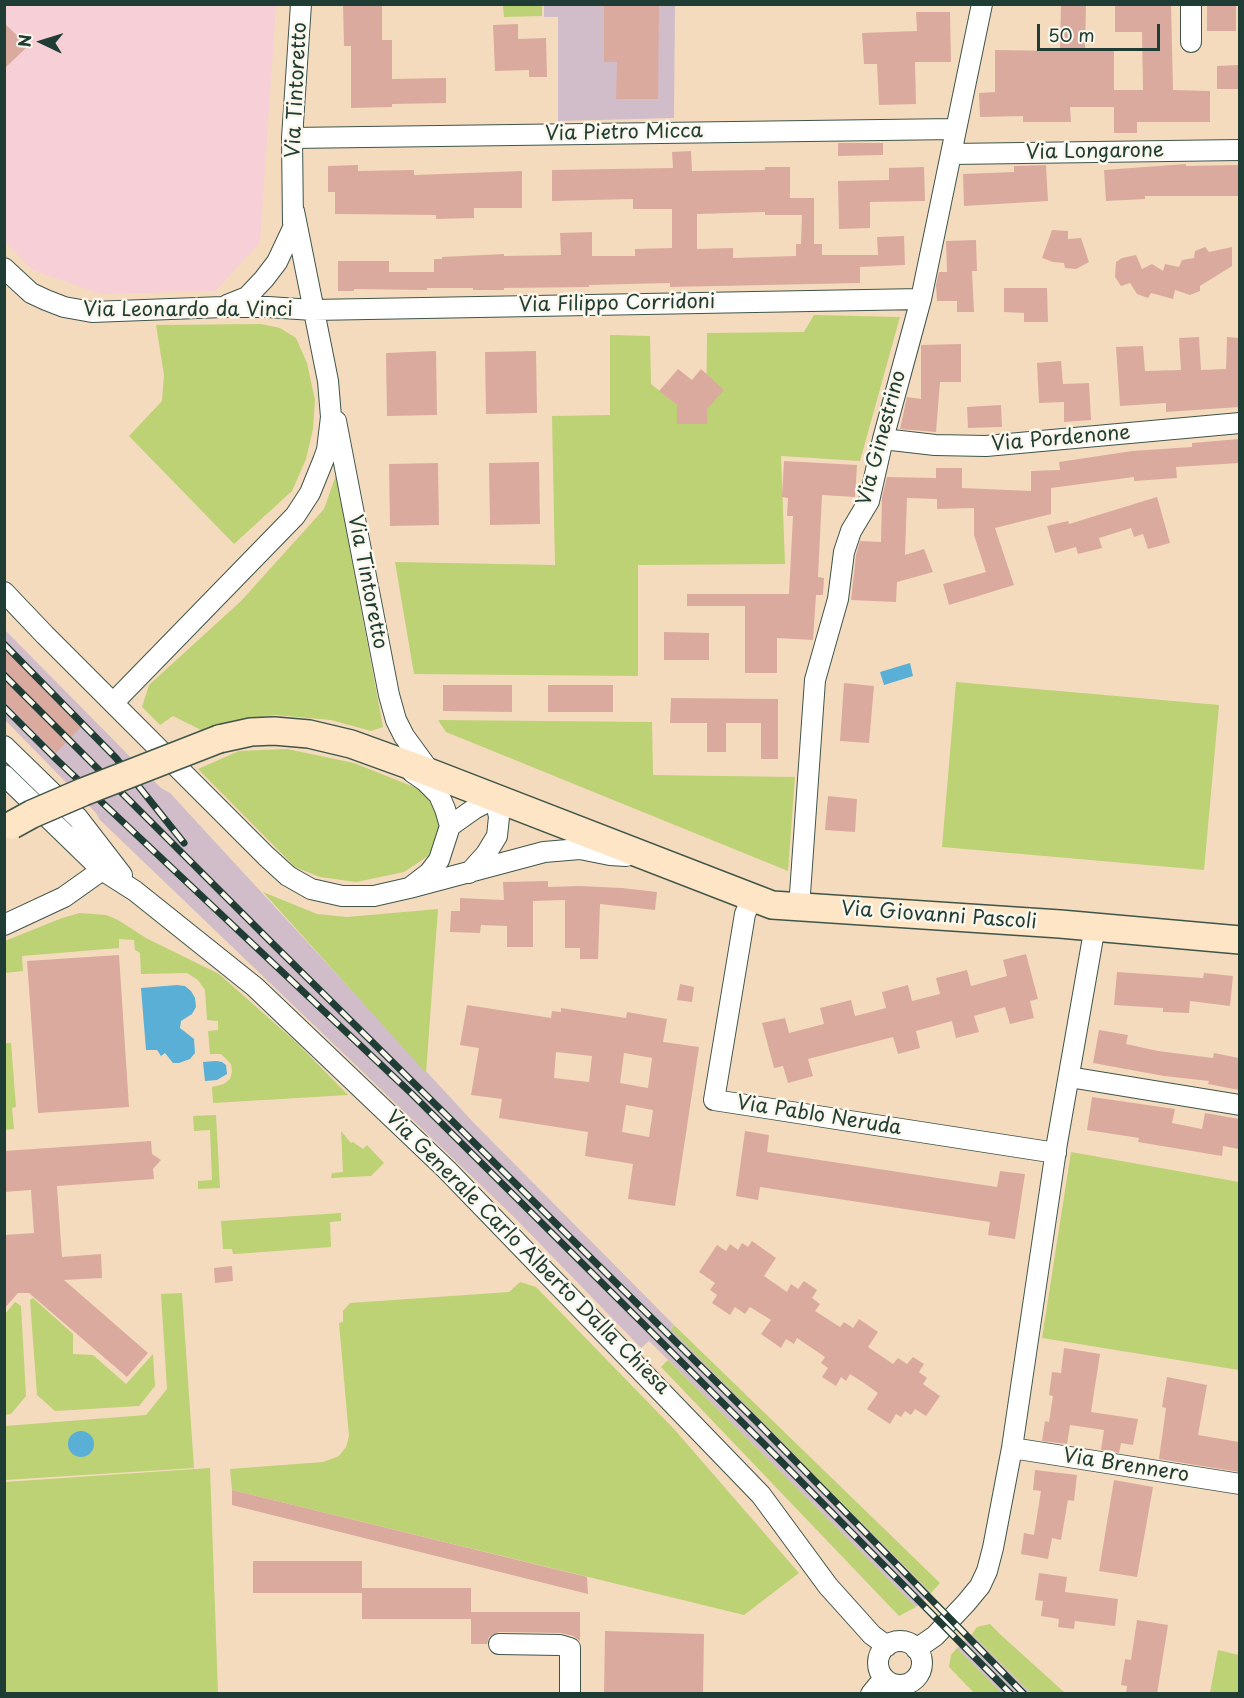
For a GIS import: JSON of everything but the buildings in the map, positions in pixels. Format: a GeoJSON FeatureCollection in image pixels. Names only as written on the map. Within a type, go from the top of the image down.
{"type":"FeatureCollection","features":[{"type":"Feature","properties":{"kind":"street","name":"Via Tintoretto"},"geometry":{"type":"LineString","coordinates":[[301,4],[292,138],[294,219],[389,695],[396,720],[404,736],[431,773]]}},
{"type":"Feature","properties":{"kind":"street","name":"Via Ginestrino"},"geometry":{"type":"LineString","coordinates":[[799,908],[814,680],[819,658],[833,621],[844,552],[851,531],[869,501],[883,439],[921,300],[982,4]]}},
{"type":"Feature","properties":{"kind":"street"},"geometry":{"type":"LineString","coordinates":[[1191,4],[1191,42]]}},
{"type":"Feature","properties":{"kind":"street","name":"Via Pietro Micca"},"geometry":{"type":"LineString","coordinates":[[292,138],[955,129]]}},
{"type":"Feature","properties":{"kind":"street","name":"Via Longarone"},"geometry":{"type":"LineString","coordinates":[[951,154],[1239,150]]}},
{"type":"Feature","properties":{"kind":"street","name":"Via Tintoretto"},"geometry":{"type":"LineString","coordinates":[[223,307],[247,297],[264,279],[277,262],[294,219]]}},
{"type":"Feature","properties":{"kind":"street","name":"Via Leonardo da Vinci"},"geometry":{"type":"LineString","coordinates":[[4,268],[31,293],[82,311],[223,307],[313,310]]}},
{"type":"Feature","properties":{"kind":"street","name":"Via Filippo Corridoni"},"geometry":{"type":"LineString","coordinates":[[313,310],[921,300]]}},
{"type":"Feature","properties":{"kind":"street","name":"Via Tintoretto"},"geometry":{"type":"LineString","coordinates":[[113,703],[295,516],[304,503],[327,450],[331,417],[328,381]]}},
{"type":"Feature","properties":{"kind":"street","name":"Via Pordenone"},"geometry":{"type":"LineString","coordinates":[[883,439],[935,445],[986,446],[1239,423]]}},
{"type":"Feature","properties":{"kind":"street","name":"Via Giovanni Pascoli"},"geometry":{"type":"LineString","coordinates":[[4,592],[266,856],[298,882],[326,894],[374,896],[544,852],[580,849],[610,855],[647,856]]}},
{"type":"Feature","properties":{"kind":"street","name":"Via Giovanni Pascoli"},"geometry":{"type":"LineString","coordinates":[[8,827],[83,792],[219,739],[251,732],[301,734],[351,744],[431,773],[772,905],[1095,926],[1239,940]]}},
{"type":"Feature","properties":{"kind":"street","name":"Via Generale Carlo Alberto Dalla Chiesa"},"geometry":{"type":"LineString","coordinates":[[4,746],[12,760],[78,818],[103,861]]}},
{"type":"Feature","properties":{"kind":"street"},"geometry":{"type":"LineString","coordinates":[[395,760],[425,781],[439,795],[450,826],[439,860],[429,873],[410,888]]}},
{"type":"Feature","properties":{"kind":"street","name":"Via Generale Carlo Alberto Dalla Chiesa"},"geometry":{"type":"LineString","coordinates":[[4,775],[135,891],[255,987],[447,1170],[761,1495],[828,1586],[872,1635],[887,1646]]}},
{"type":"Feature","properties":{"kind":"street"},"geometry":{"type":"LineString","coordinates":[[450,826],[495,798],[499,817],[497,836],[486,854],[469,873]]}},
{"type":"Feature","properties":{"kind":"street"},"geometry":{"type":"LineString","coordinates":[[4,925],[57,902],[103,861]]}},
{"type":"Feature","properties":{"kind":"street","name":"Via Pablo Neruda"},"geometry":{"type":"LineString","coordinates":[[752,898],[745,914],[714,1100],[1056,1152]]}},
{"type":"Feature","properties":{"kind":"street"},"geometry":{"type":"LineString","coordinates":[[916,1649],[935,1636],[966,1604],[983,1578],[993,1548],[1012,1448],[1056,1152],[1095,926]]}},
{"type":"Feature","properties":{"kind":"street"},"geometry":{"type":"LineString","coordinates":[[1069,1077],[1239,1105]]}},
{"type":"Feature","properties":{"kind":"street","name":"Via Brennero"},"geometry":{"type":"LineString","coordinates":[[1012,1448],[1239,1484]]}},
{"type":"Feature","properties":{"kind":"street"},"geometry":{"type":"LineString","coordinates":[[905,1642],[916,1649],[922,1662],[917,1687],[895,1685],[884,1678],[878,1665],[882,1651],[887,1646],[892,1643],[905,1642]]}},
{"type":"Feature","properties":{"kind":"street"},"geometry":{"type":"LineString","coordinates":[[500,1644],[560,1645],[570,1648],[570,1694]]}},
{"type":"Feature","properties":{"kind":"street"},"geometry":{"type":"LineString","coordinates":[[871,1694],[884,1678]]}},
{"type":"Feature","properties":{"kind":"shaded area"},"geometry":{"type":"Polygon","coordinates":[[[4,5],[276,5],[260,243],[215,291],[101,294],[32,270],[5,242],[4,5]]]}},
{"type":"Feature","properties":{"kind":"shaded area"},"geometry":{"type":"Polygon","coordinates":[[[544,5],[675,5],[674,118],[558,121],[558,17],[544,17],[544,5]]]}},
{"type":"Feature","properties":{"kind":"shaded area"},"geometry":{"type":"Polygon","coordinates":[[[4,629],[161,788],[170,793],[473,1122],[674,1325],[671,1328],[931,1593],[916,1607],[649,1341],[641,1348],[515,1218],[100,820],[96,813],[5,720],[4,629]]]}},
{"type":"Feature","properties":{"kind":"shaded area"},"geometry":{"type":"Polygon","coordinates":[[[972,1634],[1031,1693],[1002,1693],[957,1648],[972,1634]]]}},
{"type":"Feature","properties":{"kind":"green space"},"geometry":{"type":"Polygon","coordinates":[[[503,5],[542,5],[542,16],[504,17],[503,5]]]}},
{"type":"Feature","properties":{"kind":"green space"},"geometry":{"type":"Polygon","coordinates":[[[814,315],[900,317],[860,461],[781,456],[785,564],[638,565],[638,676],[414,674],[395,562],[555,565],[552,416],[610,415],[610,335],[650,336],[651,384],[677,405],[677,424],[706,424],[707,333],[804,332],[814,315]]]}},
{"type":"Feature","properties":{"kind":"green space"},"geometry":{"type":"Polygon","coordinates":[[[261,324],[280,328],[296,338],[307,363],[315,400],[313,429],[306,459],[292,491],[234,544],[129,436],[162,401],[164,375],[156,325],[261,324]]]}},
{"type":"Feature","properties":{"kind":"green space"},"geometry":{"type":"Polygon","coordinates":[[[336,475],[383,727],[371,731],[331,720],[275,715],[236,721],[207,733],[173,716],[160,725],[142,707],[149,685],[241,601],[324,509],[336,475]]]}},
{"type":"Feature","properties":{"kind":"green space"},"geometry":{"type":"Polygon","coordinates":[[[956,682],[1219,705],[1204,870],[942,847],[956,682]]]}},
{"type":"Feature","properties":{"kind":"green space"},"geometry":{"type":"Polygon","coordinates":[[[438,720],[652,722],[653,775],[795,777],[788,871],[446,732],[438,720]]]}},
{"type":"Feature","properties":{"kind":"green space"},"geometry":{"type":"Polygon","coordinates":[[[287,749],[354,763],[424,791],[439,817],[439,835],[434,852],[404,872],[356,882],[320,877],[295,867],[198,769],[239,751],[287,749]]]}},
{"type":"Feature","properties":{"kind":"green space"},"geometry":{"type":"Polygon","coordinates":[[[263,892],[317,914],[347,917],[438,909],[426,1073],[263,892]]]}},
{"type":"Feature","properties":{"kind":"green space"},"geometry":{"type":"Polygon","coordinates":[[[80,913],[106,915],[118,920],[146,938],[219,974],[297,1043],[348,1095],[213,1103],[212,1087],[224,1084],[230,1079],[232,1072],[231,1064],[221,1054],[210,1054],[208,1031],[218,1030],[218,1021],[207,1020],[205,990],[198,980],[187,973],[141,974],[140,953],[135,950],[134,940],[119,939],[119,948],[22,956],[23,971],[5,973],[5,941],[80,913]]]}},
{"type":"Feature","properties":{"kind":"green space"},"geometry":{"type":"Polygon","coordinates":[[[5,1043],[11,1043],[16,1107],[12,1108],[14,1129],[5,1130],[5,1043]]]}},
{"type":"Feature","properties":{"kind":"green space"},"geometry":{"type":"Polygon","coordinates":[[[216,1115],[220,1188],[198,1189],[198,1181],[212,1180],[210,1130],[194,1131],[193,1116],[216,1115]]]}},
{"type":"Feature","properties":{"kind":"green space"},"geometry":{"type":"Polygon","coordinates":[[[341,1131],[351,1143],[363,1149],[367,1145],[384,1163],[371,1176],[331,1178],[332,1173],[343,1172],[341,1131]]]}},
{"type":"Feature","properties":{"kind":"green space"},"geometry":{"type":"Polygon","coordinates":[[[1071,1152],[1239,1182],[1239,1370],[1042,1338],[1071,1152]]]}},
{"type":"Feature","properties":{"kind":"green space"},"geometry":{"type":"Polygon","coordinates":[[[341,1213],[341,1221],[330,1222],[331,1247],[235,1254],[232,1249],[223,1249],[221,1221],[341,1213]]]}},
{"type":"Feature","properties":{"kind":"green space"},"geometry":{"type":"Polygon","coordinates":[[[520,1282],[536,1287],[674,1429],[799,1573],[744,1615],[232,1490],[230,1469],[323,1462],[339,1456],[346,1447],[349,1436],[339,1323],[343,1322],[343,1311],[350,1303],[509,1292],[520,1282]]]}},
{"type":"Feature","properties":{"kind":"green space"},"geometry":{"type":"Polygon","coordinates":[[[182,1293],[194,1468],[5,1480],[5,1426],[146,1415],[167,1389],[161,1294],[182,1293]]]}},
{"type":"Feature","properties":{"kind":"green space"},"geometry":{"type":"Polygon","coordinates":[[[33,1298],[73,1334],[73,1354],[93,1355],[126,1384],[153,1354],[155,1386],[139,1406],[55,1411],[37,1395],[30,1300],[33,1298]]]}},
{"type":"Feature","properties":{"kind":"green space"},"geometry":{"type":"Polygon","coordinates":[[[15,1302],[21,1306],[26,1396],[11,1414],[5,1415],[5,1314],[15,1302]]]}},
{"type":"Feature","properties":{"kind":"green space"},"geometry":{"type":"Polygon","coordinates":[[[674,1325],[940,1583],[931,1593],[671,1329],[674,1325]]]}},
{"type":"Feature","properties":{"kind":"green space"},"geometry":{"type":"Polygon","coordinates":[[[668,1360],[916,1607],[899,1616],[661,1367],[668,1360]]]}},
{"type":"Feature","properties":{"kind":"green space"},"geometry":{"type":"Polygon","coordinates":[[[210,1468],[218,1693],[5,1693],[5,1482],[210,1468]]]}},
{"type":"Feature","properties":{"kind":"green space"},"geometry":{"type":"Polygon","coordinates":[[[990,1624],[1065,1693],[1031,1693],[972,1634],[977,1627],[990,1624]]]}},
{"type":"Feature","properties":{"kind":"green space"},"geometry":{"type":"Polygon","coordinates":[[[957,1648],[1002,1693],[974,1693],[949,1667],[951,1655],[957,1648]]]}},
{"type":"Feature","properties":{"kind":"green space"},"geometry":{"type":"Polygon","coordinates":[[[1218,1650],[1239,1655],[1239,1693],[1210,1693],[1218,1650]]]}},
{"type":"Feature","properties":{"kind":"water"},"geometry":{"type":"Polygon","coordinates":[[[910,663],[913,676],[884,685],[880,672],[910,663]]]}},
{"type":"Feature","properties":{"kind":"water"},"geometry":{"type":"Polygon","coordinates":[[[185,986],[195,998],[196,1007],[192,1014],[181,1021],[180,1028],[194,1039],[195,1053],[190,1059],[173,1063],[165,1053],[161,1056],[157,1050],[146,1050],[141,988],[185,986]]]}},
{"type":"Feature","properties":{"kind":"water"},"geometry":{"type":"Polygon","coordinates":[[[216,1061],[226,1065],[227,1074],[217,1080],[205,1081],[203,1062],[216,1061]]]}},
{"type":"Feature","properties":{"kind":"water"},"geometry":{"type":"Polygon","coordinates":[[[81,1431],[90,1435],[94,1444],[90,1453],[81,1457],[72,1453],[68,1444],[72,1435],[81,1431]]]}},
{"type":"Feature","properties":{"kind":"railway"},"geometry":{"type":"LineString","coordinates":[[4,644],[116,758],[184,843]]}},
{"type":"Feature","properties":{"kind":"railway"},"geometry":{"type":"LineString","coordinates":[[4,675],[758,1423],[1024,1694]]}},
{"type":"Feature","properties":{"kind":"railway"},"geometry":{"type":"LineString","coordinates":[[4,707],[57,760],[412,1094],[765,1445],[1011,1694]]}}]}
